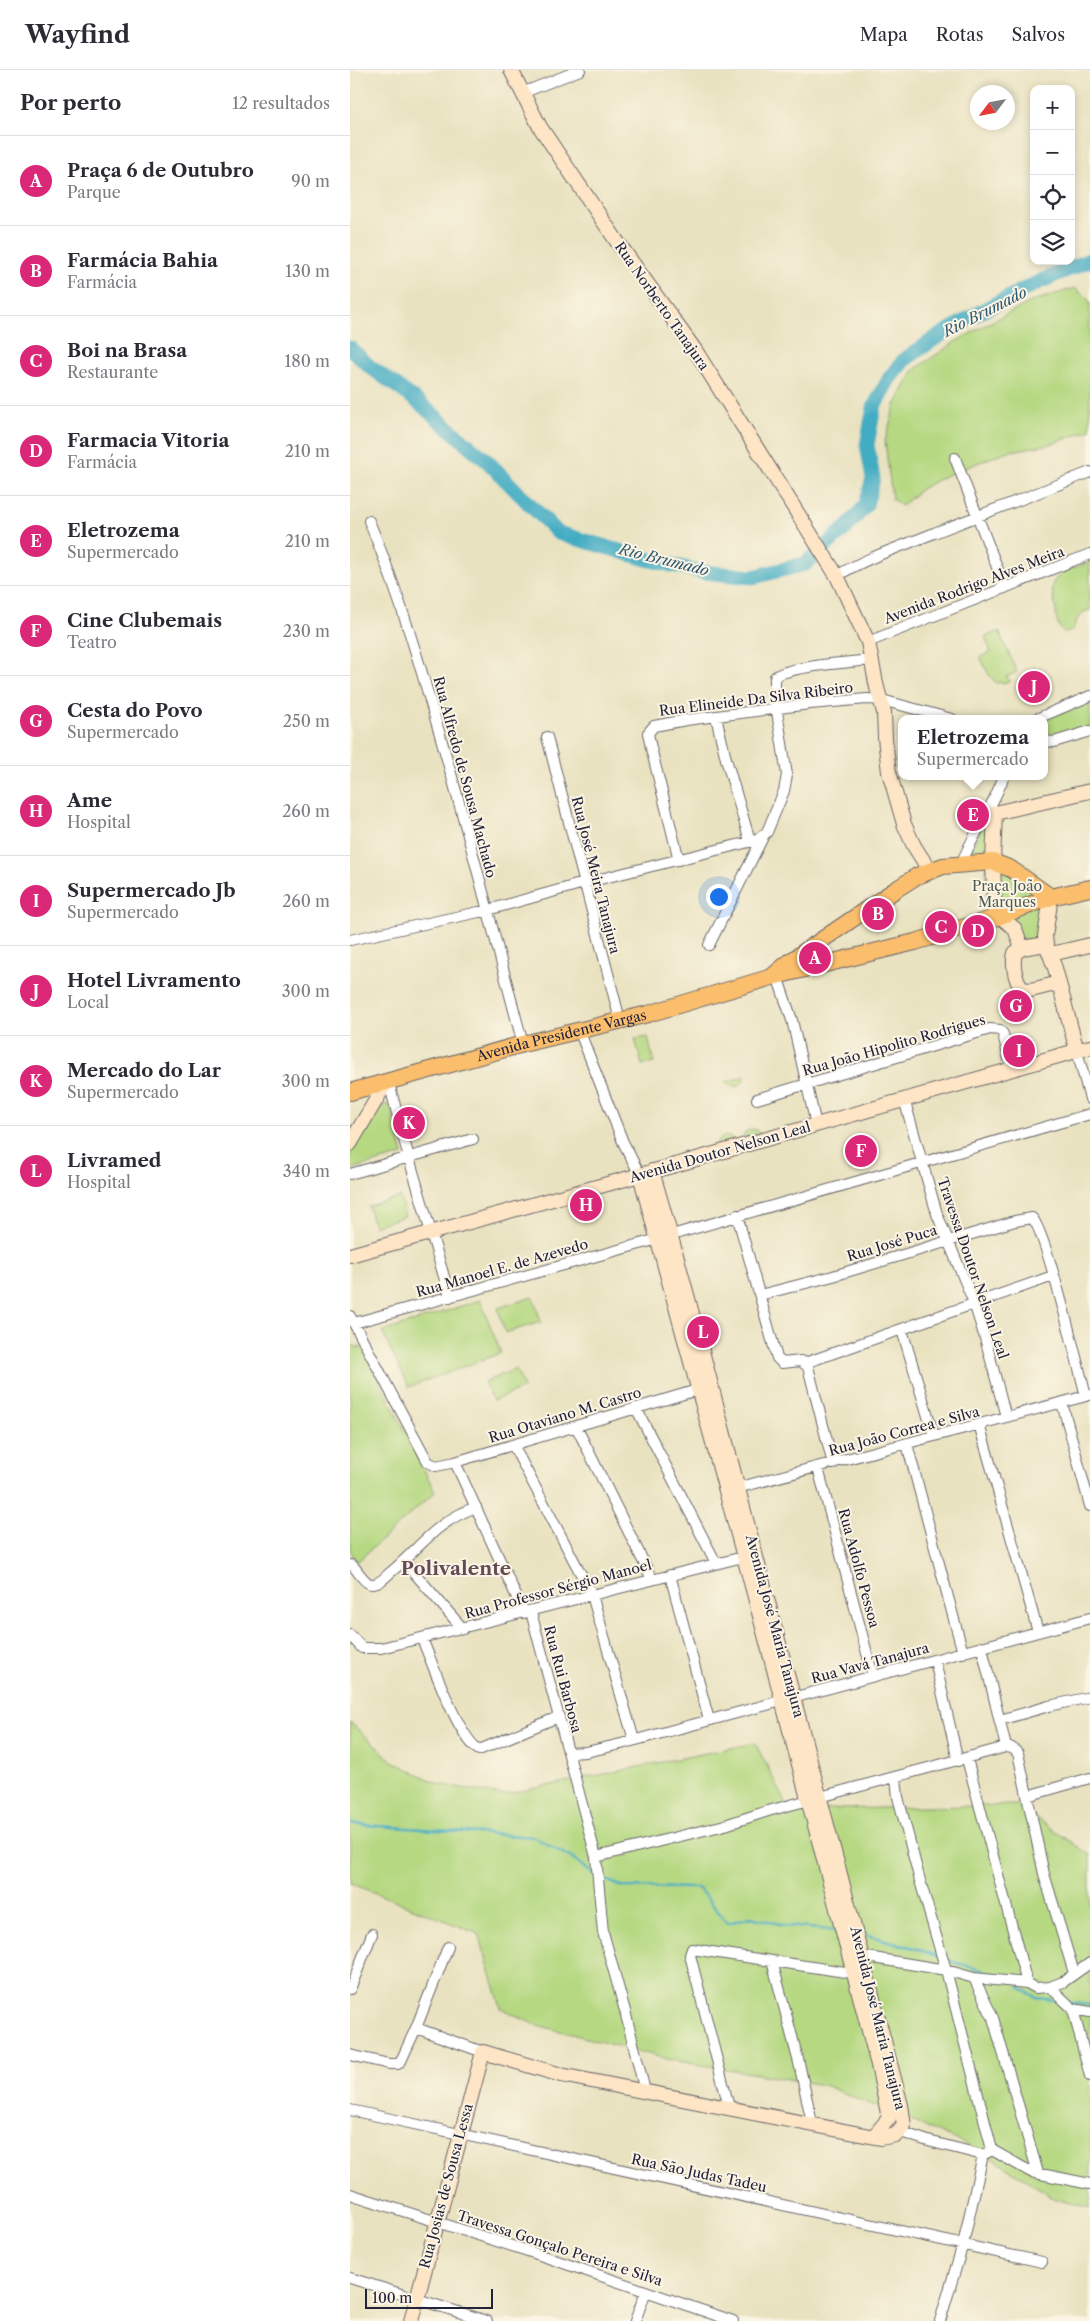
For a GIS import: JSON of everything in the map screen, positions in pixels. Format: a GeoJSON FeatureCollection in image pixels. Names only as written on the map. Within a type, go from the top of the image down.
{"type":"FeatureCollection","features":[{"type":"Feature","properties":{"kind":"main road"},"geometry":{"type":"LineString","coordinates":[[775,975],[894,890],[930,871],[961,864],[993,862],[1011,869],[1051,897]]}},
{"type":"Feature","properties":{"kind":"main road"},"geometry":{"type":"LineString","coordinates":[[775,975],[915,942],[997,917],[1051,897],[1090,888]]}},
{"type":"Feature","properties":{"kind":"main road"},"geometry":{"type":"LineString","coordinates":[[825,939],[836,962]]}},
{"type":"Feature","properties":{"kind":"main road","name":"Avenida Presidente Vargas"},"geometry":{"type":"LineString","coordinates":[[350,1092],[523,1044],[692,1002],[775,975]]}},
{"type":"Feature","properties":{"kind":"street","name":"Rua Norberto Tanajura"},"geometry":{"type":"LineString","coordinates":[[511,70],[540,127],[570,174],[695,350],[836,576],[868,642],[873,660],[877,688],[882,700],[889,772],[904,824],[914,846],[930,871]]}},
{"type":"Feature","properties":{"kind":"street"},"geometry":{"type":"LineString","coordinates":[[522,93],[580,70]]}},
{"type":"Feature","properties":{"kind":"street"},"geometry":{"type":"LineString","coordinates":[[955,458],[1005,588]]}},
{"type":"Feature","properties":{"kind":"street"},"geometry":{"type":"LineString","coordinates":[[836,576],[890,548],[1090,472]]}},
{"type":"Feature","properties":{"kind":"street","name":"Rua Alfredo de Sousa Machado"},"geometry":{"type":"LineString","coordinates":[[369,521],[416,650],[451,770],[523,1044]]}},
{"type":"Feature","properties":{"kind":"street","name":"Avenida Rodrigo Alves Meira"},"geometry":{"type":"LineString","coordinates":[[868,642],[1090,554]]}},
{"type":"Feature","properties":{"kind":"street"},"geometry":{"type":"LineString","coordinates":[[709,946],[784,791],[787,775],[773,680],[777,674],[823,665],[873,660]]}},
{"type":"Feature","properties":{"kind":"street"},"geometry":{"type":"LineString","coordinates":[[1042,715],[1090,696]]}},
{"type":"Feature","properties":{"kind":"street","name":"Rua Elineide Da Silva Ribeiro"},"geometry":{"type":"LineString","coordinates":[[679,860],[648,733],[654,726],[844,701],[882,700],[937,715]]}},
{"type":"Feature","properties":{"kind":"street"},"geometry":{"type":"LineString","coordinates":[[716,717],[750,841]]}},
{"type":"Feature","properties":{"kind":"street"},"geometry":{"type":"LineString","coordinates":[[1048,741],[1054,742],[1090,731]]}},
{"type":"Feature","properties":{"kind":"street","name":"Rua José Meira Tanajura"},"geometry":{"type":"LineString","coordinates":[[547,737],[620,1020]]}},
{"type":"Feature","properties":{"kind":"street"},"geometry":{"type":"LineString","coordinates":[[1003,780],[994,809],[993,862],[997,917],[1015,929],[1022,948]]}},
{"type":"Feature","properties":{"kind":"street"},"geometry":{"type":"LineString","coordinates":[[961,864],[970,841],[994,809],[1090,791]]}},
{"type":"Feature","properties":{"kind":"street"},"geometry":{"type":"LineString","coordinates":[[350,940],[488,910],[762,837]]}},
{"type":"Feature","properties":{"kind":"street"},"geometry":{"type":"LineString","coordinates":[[1051,897],[1045,936],[1059,983],[1083,1049],[1090,1100]]}},
{"type":"Feature","properties":{"kind":"street"},"geometry":{"type":"LineString","coordinates":[[1059,983],[1028,990],[1021,987],[1014,957],[1015,953],[1022,948],[1048,949],[1090,945]]}},
{"type":"Feature","properties":{"kind":"street"},"geometry":{"type":"LineString","coordinates":[[775,975],[783,989],[816,1125]]}},
{"type":"Feature","properties":{"kind":"street"},"geometry":{"type":"LineString","coordinates":[[579,1030],[623,1142],[646,1173]]}},
{"type":"Feature","properties":{"kind":"street","name":"Rua João Hipolito Rodrigues"},"geometry":{"type":"LineString","coordinates":[[757,1099],[990,1030],[1000,1030],[1003,1034],[1011,1068]]}},
{"type":"Feature","properties":{"kind":"street","name":"Avenida Doutor Nelson Leal"},"geometry":{"type":"LineString","coordinates":[[350,1254],[646,1173],[1083,1049]]}},
{"type":"Feature","properties":{"kind":"street"},"geometry":{"type":"LineString","coordinates":[[350,1144],[388,1083]]}},
{"type":"Feature","properties":{"kind":"street"},"geometry":{"type":"LineString","coordinates":[[388,1083],[408,1158],[450,1297]]}},
{"type":"Feature","properties":{"kind":"street","name":"Travessa Doutor Nelson Leal"},"geometry":{"type":"LineString","coordinates":[[904,1099],[930,1191],[947,1241],[974,1303],[1006,1418]]}},
{"type":"Feature","properties":{"kind":"street","name":"Rua Manoel E. de Azevedo"},"geometry":{"type":"LineString","coordinates":[[352,1320],[450,1297],[665,1237],[1090,1114]]}},
{"type":"Feature","properties":{"kind":"street"},"geometry":{"type":"LineString","coordinates":[[350,1174],[473,1139]]}},
{"type":"Feature","properties":{"kind":"street","name":"Avenida José Maria Tanajura"},"geometry":{"type":"LineString","coordinates":[[646,1173],[665,1237],[820,1822],[861,1956],[884,2063],[888,2118],[874,2136]]}},
{"type":"Feature","properties":{"kind":"street"},"geometry":{"type":"LineString","coordinates":[[737,1215],[780,1362],[786,1364],[801,1361],[810,1373],[834,1464]]}},
{"type":"Feature","properties":{"kind":"street","name":"Rua José Puca"},"geometry":{"type":"LineString","coordinates":[[760,1295],[833,1276],[1015,1220],[1032,1218],[1040,1230],[1053,1276]]}},
{"type":"Feature","properties":{"kind":"street"},"geometry":{"type":"LineString","coordinates":[[805,1364],[1053,1276],[1088,1396]]}},
{"type":"Feature","properties":{"kind":"street","name":"Rua Otaviano M. Castro"},"geometry":{"type":"LineString","coordinates":[[352,1320],[428,1462],[436,1466],[705,1388]]}},
{"type":"Feature","properties":{"kind":"street"},"geometry":{"type":"LineString","coordinates":[[902,1330],[934,1436]]}},
{"type":"Feature","properties":{"kind":"street","name":"Rua João Correa e Silva"},"geometry":{"type":"LineString","coordinates":[[731,1490],[1088,1396]]}},
{"type":"Feature","properties":{"kind":"street"},"geometry":{"type":"LineString","coordinates":[[1062,1403],[1090,1506]]}},
{"type":"Feature","properties":{"kind":"street"},"geometry":{"type":"LineString","coordinates":[[636,1408],[716,1563]]}},
{"type":"Feature","properties":{"kind":"street"},"geometry":{"type":"LineString","coordinates":[[979,1424],[1038,1632]]}},
{"type":"Feature","properties":{"kind":"street"},"geometry":{"type":"LineString","coordinates":[[576,1426],[652,1579]]}},
{"type":"Feature","properties":{"kind":"street"},"geometry":{"type":"LineString","coordinates":[[907,1444],[963,1653]]}},
{"type":"Feature","properties":{"kind":"street"},"geometry":{"type":"LineString","coordinates":[[513,1445],[592,1595],[634,1740]]}},
{"type":"Feature","properties":{"kind":"street","name":"Rua Rui Barbosa"},"geometry":{"type":"LineString","coordinates":[[455,1462],[527,1612],[569,1753],[596,1857],[603,1932],[645,2092]]}},
{"type":"Feature","properties":{"kind":"street","name":"Rua Adolfo Pessoa"},"geometry":{"type":"LineString","coordinates":[[818,1468],[873,1676]]}},
{"type":"Feature","properties":{"kind":"street"},"geometry":{"type":"LineString","coordinates":[[350,1565],[367,1582],[374,1584],[404,1561],[442,1523],[476,1507]]}},
{"type":"Feature","properties":{"kind":"street","name":"Rua Professor Sérgio Manoel"},"geometry":{"type":"LineString","coordinates":[[350,1635],[358,1644],[366,1649],[422,1639],[750,1555]]}},
{"type":"Feature","properties":{"kind":"street"},"geometry":{"type":"LineString","coordinates":[[404,1561],[463,1628]]}},
{"type":"Feature","properties":{"kind":"street"},"geometry":{"type":"LineString","coordinates":[[670,1575],[709,1720]]}},
{"type":"Feature","properties":{"kind":"street","name":"Rua Vavá Tanajura"},"geometry":{"type":"LineString","coordinates":[[569,1753],[586,1752],[634,1740],[1090,1618]]}},
{"type":"Feature","properties":{"kind":"street"},"geometry":{"type":"LineString","coordinates":[[422,1639],[460,1726],[471,1745],[479,1750],[558,1717]]}},
{"type":"Feature","properties":{"kind":"street"},"geometry":{"type":"LineString","coordinates":[[982,1648],[1006,1747]]}},
{"type":"Feature","properties":{"kind":"street"},"geometry":{"type":"LineString","coordinates":[[935,1660],[1027,1983]]}},
{"type":"Feature","properties":{"kind":"street"},"geometry":{"type":"LineString","coordinates":[[1000,1720],[1090,1697]]}},
{"type":"Feature","properties":{"kind":"street"},"geometry":{"type":"LineString","coordinates":[[596,1857],[726,1825],[1006,1747],[1015,1749],[1018,1753],[1044,1874],[1074,1973]]}},
{"type":"Feature","properties":{"kind":"street"},"geometry":{"type":"LineString","coordinates":[[896,1778],[898,1797],[946,1970],[988,2152],[940,2321]]}},
{"type":"Feature","properties":{"kind":"street"},"geometry":{"type":"LineString","coordinates":[[1027,1796],[1090,1778]]}},
{"type":"Feature","properties":{"kind":"street","name":"Avenida José Maria Tanajura"},"geometry":{"type":"LineString","coordinates":[[820,1822],[852,1972],[904,2121],[901,2132]]}},
{"type":"Feature","properties":{"kind":"street"},"geometry":{"type":"LineString","coordinates":[[350,1989],[372,1934]]}},
{"type":"Feature","properties":{"kind":"street"},"geometry":{"type":"LineString","coordinates":[[350,2055],[389,2064],[398,2064],[401,2061],[448,1947]]}},
{"type":"Feature","properties":{"kind":"street"},"geometry":{"type":"LineString","coordinates":[[729,2107],[690,1955],[692,1949],[852,1972]]}},
{"type":"Feature","properties":{"kind":"street"},"geometry":{"type":"LineString","coordinates":[[861,1956],[946,1970],[974,1978],[1027,1983],[1036,1988],[1050,1987],[1063,1982],[1090,1963]]}},
{"type":"Feature","properties":{"kind":"street"},"geometry":{"type":"LineString","coordinates":[[772,1961],[799,2062],[812,2123]]}},
{"type":"Feature","properties":{"kind":"street"},"geometry":{"type":"LineString","coordinates":[[974,1978],[993,2018],[1038,2173]]}},
{"type":"Feature","properties":{"kind":"street"},"geometry":{"type":"LineString","coordinates":[[1050,1987],[1073,2009],[1090,2076]]}},
{"type":"Feature","properties":{"kind":"street"},"geometry":{"type":"LineString","coordinates":[[1073,2009],[1090,2012]]}},
{"type":"Feature","properties":{"kind":"street"},"geometry":{"type":"LineString","coordinates":[[416,2028],[483,2052],[561,2075],[885,2138],[901,2132],[928,2141],[988,2152],[1031,2172],[1090,2184]]}},
{"type":"Feature","properties":{"kind":"street","name":"Rua Josias de Sousa Lessa"},"geometry":{"type":"LineString","coordinates":[[411,2321],[459,2135],[483,2052]]}},
{"type":"Feature","properties":{"kind":"street","name":"Rua São Judas Tadeu"},"geometry":{"type":"LineString","coordinates":[[350,2110],[1042,2262]]}},
{"type":"Feature","properties":{"kind":"street","name":"Travessa Gonçalo Pereira e Silva"},"geometry":{"type":"LineString","coordinates":[[350,2194],[733,2321]]}},
{"type":"Feature","properties":{"kind":"street"},"geometry":{"type":"LineString","coordinates":[[350,2278],[487,2321]]}},
{"type":"Feature","properties":{"kind":"street"},"geometry":{"type":"LineString","coordinates":[[635,2321],[646,2291]]}},
{"type":"Feature","properties":{"kind":"green space"},"geometry":{"type":"Polygon","coordinates":[[[1075,288],[1090,303],[1090,430],[1051,444],[1005,452],[945,476],[921,489],[902,506],[892,499],[885,441],[895,405],[914,370],[955,342],[991,322],[1033,301],[1075,288]]]}},
{"type":"Feature","properties":{"kind":"green space"},"geometry":{"type":"Polygon","coordinates":[[[1090,562],[1090,610],[1080,615],[1072,631],[1065,633],[1060,628],[1056,616],[1052,592],[1053,584],[1060,575],[1090,562]]]}},
{"type":"Feature","properties":{"kind":"green space"},"geometry":{"type":"Polygon","coordinates":[[[999,631],[1017,672],[1006,677],[1011,681],[999,682],[997,684],[989,675],[980,657],[991,652],[985,637],[999,631]]]}},
{"type":"Feature","properties":{"kind":"green space"},"geometry":{"type":"Polygon","coordinates":[[[1090,698],[1090,731],[1048,738],[1048,717],[1090,698]]]}},
{"type":"Feature","properties":{"kind":"green space"},"geometry":{"type":"Polygon","coordinates":[[[987,815],[995,816],[987,860],[967,859],[987,815]]]}},
{"type":"Feature","properties":{"kind":"green space","name":"Praça João Marques"},"geometry":{"type":"Polygon","coordinates":[[[997,861],[1046,893],[1044,942],[1024,940],[988,917],[986,867],[997,861]]]}},
{"type":"Feature","properties":{"kind":"green space"},"geometry":{"type":"Polygon","coordinates":[[[648,1037],[654,1063],[642,1065],[635,1039],[648,1037]]]}},
{"type":"Feature","properties":{"kind":"green space"},"geometry":{"type":"Polygon","coordinates":[[[745,1076],[739,1086],[730,1086],[726,1082],[745,1076]]]}},
{"type":"Feature","properties":{"kind":"green space"},"geometry":{"type":"Polygon","coordinates":[[[386,1104],[391,1108],[403,1155],[352,1169],[350,1167],[350,1153],[379,1108],[386,1104]]]}},
{"type":"Feature","properties":{"kind":"green space"},"geometry":{"type":"Polygon","coordinates":[[[754,1129],[761,1134],[742,1139],[746,1131],[754,1129]]]}},
{"type":"Feature","properties":{"kind":"green space"},"geometry":{"type":"Polygon","coordinates":[[[725,1136],[735,1141],[716,1151],[717,1141],[725,1136]]]}},
{"type":"Feature","properties":{"kind":"green space"},"geometry":{"type":"Polygon","coordinates":[[[400,1197],[405,1216],[374,1226],[368,1206],[400,1197]]]}},
{"type":"Feature","properties":{"kind":"green space"},"geometry":{"type":"Polygon","coordinates":[[[533,1297],[541,1322],[505,1333],[498,1308],[533,1297]]]}},
{"type":"Feature","properties":{"kind":"green space"},"geometry":{"type":"Polygon","coordinates":[[[480,1300],[501,1353],[409,1387],[382,1332],[480,1300]]]}},
{"type":"Feature","properties":{"kind":"green space"},"geometry":{"type":"Polygon","coordinates":[[[350,1345],[364,1349],[435,1492],[357,1562],[350,1550],[350,1345]]]}},
{"type":"Feature","properties":{"kind":"green space"},"geometry":{"type":"Polygon","coordinates":[[[516,1369],[524,1388],[493,1401],[484,1382],[516,1369]]]}},
{"type":"Feature","properties":{"kind":"green space"},"geometry":{"type":"Polygon","coordinates":[[[350,1722],[392,1761],[439,1784],[502,1795],[755,1743],[790,1810],[1017,1805],[1090,1855],[1090,2208],[1056,2199],[976,2148],[824,2085],[671,2060],[533,2024],[501,2008],[479,1934],[350,1883],[350,1722]]]}},
{"type":"Feature","properties":{"kind":"waterway","name":"Rio Brumado"},"geometry":{"type":"LineString","coordinates":[[350,348],[369,366],[417,401],[487,461],[558,533],[650,560],[703,572],[753,577],[805,564],[847,527],[866,505],[873,478],[867,445],[874,407],[889,379],[904,360],[937,337],[989,307],[1041,281],[1090,260]]}},
{"type":"Feature","properties":{"kind":"waterway"},"geometry":{"type":"LineString","coordinates":[[350,1824],[534,1837],[577,1861],[594,1875]]}},
{"type":"Feature","properties":{"kind":"waterway"},"geometry":{"type":"LineString","coordinates":[[601,1878],[623,1887],[698,1888],[728,1923],[751,1917],[788,1926],[839,1931]]}},
{"type":"Feature","properties":{"kind":"waterway"},"geometry":{"type":"LineString","coordinates":[[859,1933],[940,1957]]}},
{"type":"Feature","properties":{"kind":"waterway"},"geometry":{"type":"LineString","coordinates":[[947,1960],[1004,1977]]}},
{"type":"Feature","properties":{"kind":"waterway"},"geometry":{"type":"LineString","coordinates":[[1019,1987],[1038,1998],[1061,2001]]}},
{"type":"Feature","properties":{"kind":"waterway"},"geometry":{"type":"LineString","coordinates":[[1071,2003],[1090,2005]]}},
{"type":"Feature","properties":{"kind":"place","name":"Hotel Livramento"},"geometry":{"type":"Point","coordinates":[1034,687]}},
{"type":"Feature","properties":{"kind":"place","name":"Eletrozema"},"geometry":{"type":"Point","coordinates":[973,815]}},
{"type":"Feature","properties":{"kind":"place","name":"Farmácia Bahia"},"geometry":{"type":"Point","coordinates":[878,914]}},
{"type":"Feature","properties":{"kind":"place","name":"Boi na Brasa"},"geometry":{"type":"Point","coordinates":[941,927]}},
{"type":"Feature","properties":{"kind":"place","name":"Farmacia Vitoria"},"geometry":{"type":"Point","coordinates":[978,931]}},
{"type":"Feature","properties":{"kind":"place","name":"Praça 6 de Outubro"},"geometry":{"type":"Point","coordinates":[815,958]}},
{"type":"Feature","properties":{"kind":"place","name":"Cesta do Povo"},"geometry":{"type":"Point","coordinates":[1016,1006]}},
{"type":"Feature","properties":{"kind":"place","name":"Supermercado Jb"},"geometry":{"type":"Point","coordinates":[1019,1051]}},
{"type":"Feature","properties":{"kind":"place","name":"Mercado do Lar"},"geometry":{"type":"Point","coordinates":[409,1123]}},
{"type":"Feature","properties":{"kind":"place","name":"Cine Clubemais"},"geometry":{"type":"Point","coordinates":[861,1151]}},
{"type":"Feature","properties":{"kind":"place","name":"Ame"},"geometry":{"type":"Point","coordinates":[586,1205]}},
{"type":"Feature","properties":{"kind":"place","name":"Livramed"},"geometry":{"type":"Point","coordinates":[703,1332]}},
{"type":"Feature","properties":{"kind":"district","name":"Polivalente"},"geometry":{"type":"Point","coordinates":[456,1568]}}]}
